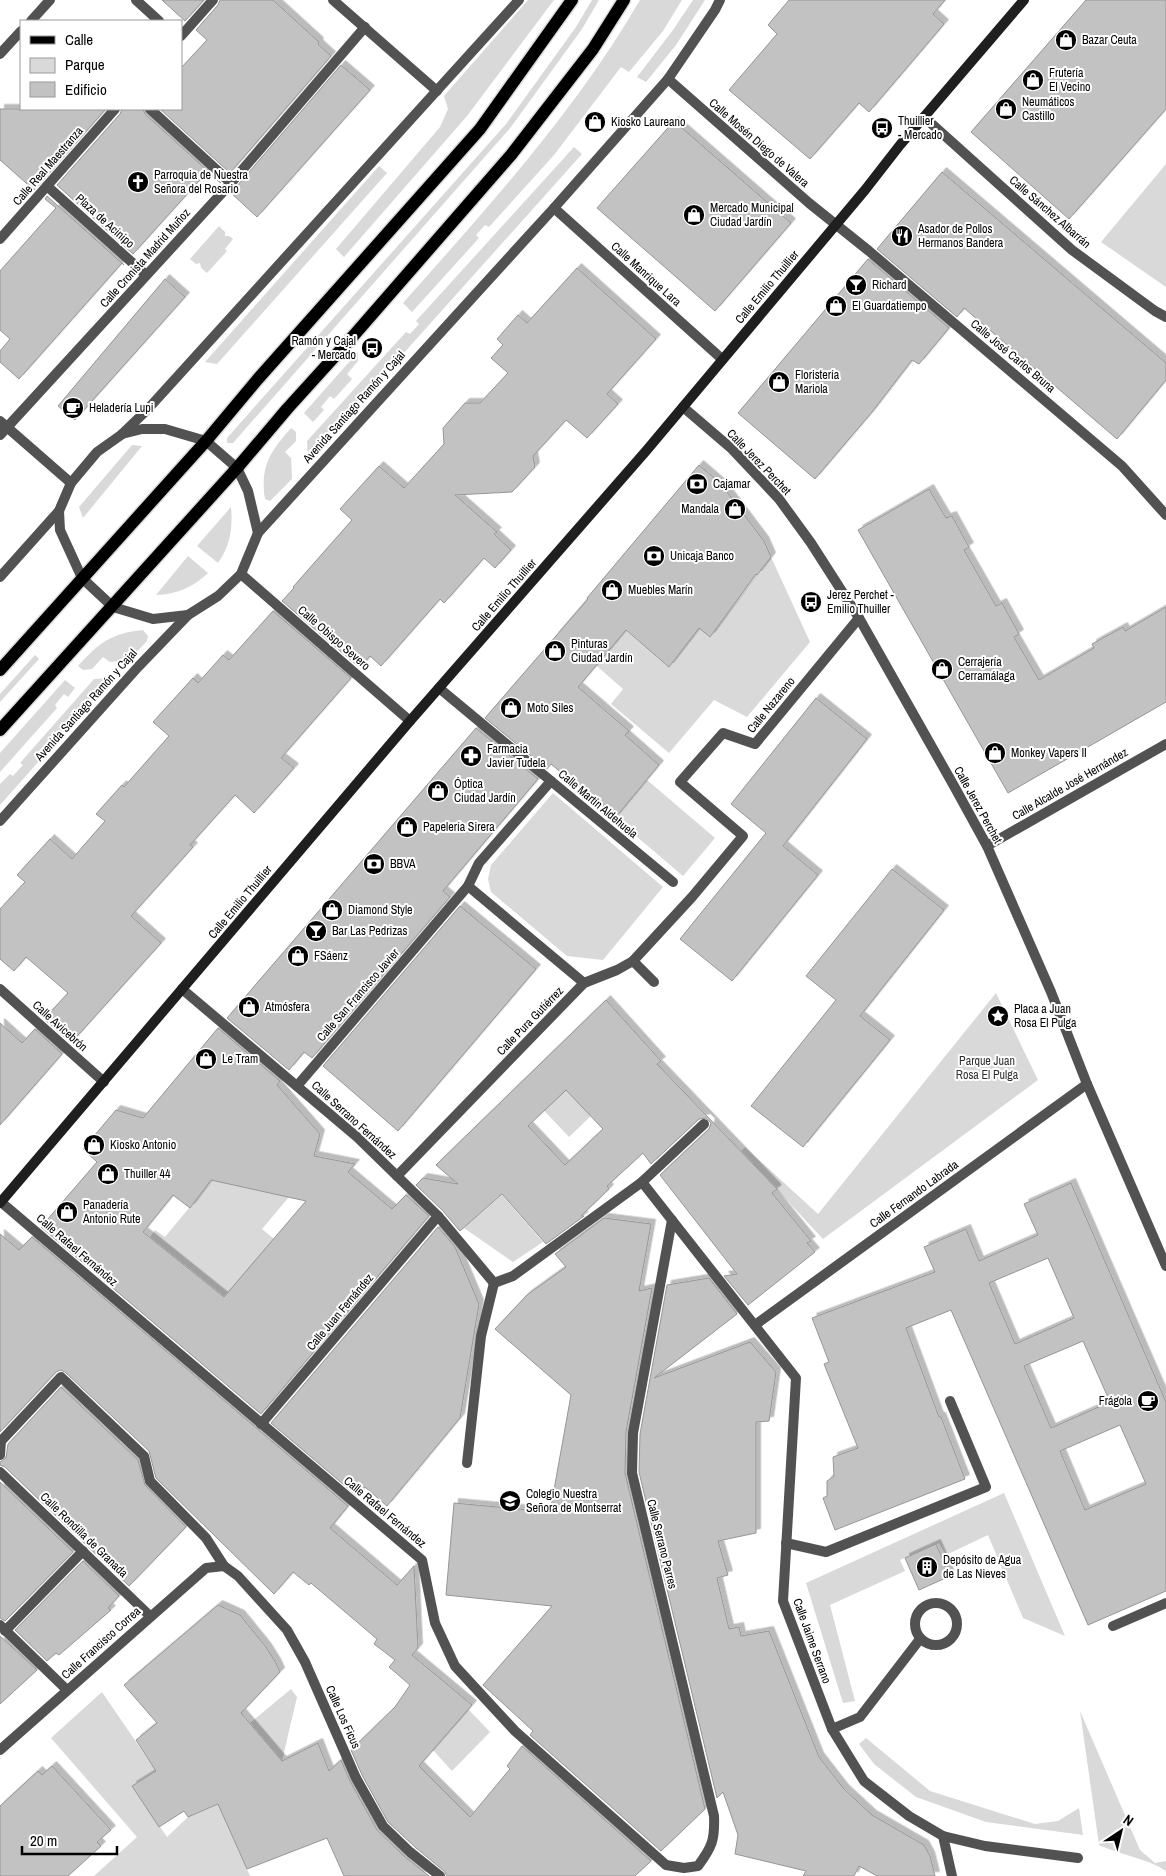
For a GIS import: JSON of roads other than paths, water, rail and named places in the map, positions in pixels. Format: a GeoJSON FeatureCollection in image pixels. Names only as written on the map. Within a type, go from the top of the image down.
{"type":"FeatureCollection","features":[{"type":"Feature","properties":{"kind":"main road"},"geometry":{"type":"LineString","coordinates":[[0,670],[206,441],[257,380],[480,129],[572,0]]}},
{"type":"Feature","properties":{"kind":"main road"},"geometry":{"type":"LineString","coordinates":[[0,730],[237,468],[511,155],[593,50],[624,0]]}},
{"type":"Feature","properties":{"kind":"main road","name":"Calle Emilio Thuillier"},"geometry":{"type":"LineString","coordinates":[[1,1202],[410,721],[683,407],[924,117],[1024,0]]}},
{"type":"Feature","properties":{"kind":"street"},"geometry":{"type":"LineString","coordinates":[[32,20],[50,0]]}},
{"type":"Feature","properties":{"kind":"street"},"geometry":{"type":"LineString","coordinates":[[136,0],[158,20]]}},
{"type":"Feature","properties":{"kind":"street"},"geometry":{"type":"LineString","coordinates":[[182,35],[213,0]]}},
{"type":"Feature","properties":{"kind":"street"},"geometry":{"type":"LineString","coordinates":[[334,0],[437,91]]}},
{"type":"Feature","properties":{"kind":"street"},"geometry":{"type":"LineString","coordinates":[[0,577],[60,511],[71,483],[98,452],[121,435],[190,364],[520,0]]}},
{"type":"Feature","properties":{"kind":"street","name":"Avenida Santiago Ramón y Cajal"},"geometry":{"type":"LineString","coordinates":[[0,822],[138,667],[188,615],[218,596],[241,574],[258,533],[668,80],[720,0]]}},
{"type":"Feature","properties":{"kind":"street","name":"Calle Cronista Madrid Muñoz"},"geometry":{"type":"LineString","coordinates":[[0,436],[4,424],[146,275],[231,182],[365,27]]}},
{"type":"Feature","properties":{"kind":"street"},"geometry":{"type":"LineString","coordinates":[[0,54],[20,32]]}},
{"type":"Feature","properties":{"kind":"street","name":"Calle Mosén Diego de Valera"},"geometry":{"type":"LineString","coordinates":[[668,80],[836,224]]}},
{"type":"Feature","properties":{"kind":"street","name":"Calle Real Maestranza"},"geometry":{"type":"LineString","coordinates":[[1,235],[114,110]]}},
{"type":"Feature","properties":{"kind":"street"},"geometry":{"type":"LineString","coordinates":[[151,110],[231,182]]}},
{"type":"Feature","properties":{"kind":"street","name":"Calle Sánchez Albarrán"},"geometry":{"type":"LineString","coordinates":[[924,117],[1072,250],[1166,317]]}},
{"type":"Feature","properties":{"kind":"street","name":"Plaza de Acinipo"},"geometry":{"type":"LineString","coordinates":[[47,186],[146,275]]}},
{"type":"Feature","properties":{"kind":"street","name":"Calle Manrique Lara"},"geometry":{"type":"LineString","coordinates":[[554,208],[722,359]]}},
{"type":"Feature","properties":{"kind":"street","name":"Calle José Carlos Bruna"},"geometry":{"type":"LineString","coordinates":[[836,224],[1122,466],[1166,515]]}},
{"type":"Feature","properties":{"kind":"street"},"geometry":{"type":"LineString","coordinates":[[1155,311],[1166,321]]}},
{"type":"Feature","properties":{"kind":"street","name":"Calle Jerez Perchet"},"geometry":{"type":"LineString","coordinates":[[683,407],[732,449],[779,499],[811,542],[859,618],[987,846],[1051,992],[1166,1266]]}},
{"type":"Feature","properties":{"kind":"street"},"geometry":{"type":"LineString","coordinates":[[4,424],[71,483]]}},
{"type":"Feature","properties":{"kind":"street"},"geometry":{"type":"LineString","coordinates":[[121,435],[142,429],[165,429],[206,441],[237,468],[248,491],[258,533]]}},
{"type":"Feature","properties":{"kind":"street"},"geometry":{"type":"LineString","coordinates":[[60,511],[60,530],[82,578],[113,607],[153,619],[188,615]]}},
{"type":"Feature","properties":{"kind":"street","name":"Calle Obispo Severo"},"geometry":{"type":"LineString","coordinates":[[241,574],[410,721]]}},
{"type":"Feature","properties":{"kind":"street","name":"Calle Nazareno"},"geometry":{"type":"LineString","coordinates":[[692,898],[742,836],[680,782],[723,733],[755,744],[859,618]]}},
{"type":"Feature","properties":{"kind":"street","name":"Calle Martín Aldehuela"},"geometry":{"type":"LineString","coordinates":[[439,688],[673,882]]}},
{"type":"Feature","properties":{"kind":"street","name":"Calle Alcalde José Hernández"},"geometry":{"type":"LineString","coordinates":[[987,846],[1166,744]]}},
{"type":"Feature","properties":{"kind":"street","name":"Calle San Francisco Javier"},"geometry":{"type":"LineString","coordinates":[[297,1086],[468,886],[479,863],[551,781]]}},
{"type":"Feature","properties":{"kind":"street"},"geometry":{"type":"LineString","coordinates":[[468,886],[584,983]]}},
{"type":"Feature","properties":{"kind":"street","name":"Calle Pura Gutiérrez"},"geometry":{"type":"LineString","coordinates":[[397,1176],[584,983],[617,970],[633,961],[692,898]]}},
{"type":"Feature","properties":{"kind":"street"},"geometry":{"type":"LineString","coordinates":[[633,961],[654,982]]}},
{"type":"Feature","properties":{"kind":"street","name":"Calle Avicebrón"},"geometry":{"type":"LineString","coordinates":[[0,989],[104,1082]]}},
{"type":"Feature","properties":{"kind":"street","name":"Calle Serrano Fernández"},"geometry":{"type":"LineString","coordinates":[[182,989],[357,1136],[438,1216],[494,1284]]}},
{"type":"Feature","properties":{"kind":"street","name":"Calle Fernando Labrada"},"geometry":{"type":"LineString","coordinates":[[755,1325],[1088,1084]]}},
{"type":"Feature","properties":{"kind":"street"},"geometry":{"type":"LineString","coordinates":[[467,1463],[481,1336],[494,1284],[513,1276],[642,1182],[704,1124]]}},
{"type":"Feature","properties":{"kind":"street"},"geometry":{"type":"LineString","coordinates":[[642,1182],[755,1325]]}},
{"type":"Feature","properties":{"kind":"street","name":"Calle Rafael Fernández"},"geometry":{"type":"LineString","coordinates":[[1,1202],[422,1560],[436,1623],[455,1666],[515,1731],[666,1865],[684,1868],[698,1866]]}},
{"type":"Feature","properties":{"kind":"street","name":"Calle Juan Fernández"},"geometry":{"type":"LineString","coordinates":[[261,1424],[438,1216]]}},
{"type":"Feature","properties":{"kind":"street","name":"Calle Serrano Parres"},"geometry":{"type":"LineString","coordinates":[[672,1220],[633,1433],[632,1473],[714,1816],[715,1836],[708,1853],[698,1866]]}},
{"type":"Feature","properties":{"kind":"street","name":"Calle Jaime Serrano"},"geometry":{"type":"LineString","coordinates":[[755,1325],[796,1378],[783,1601],[832,1730],[864,1781],[910,1816],[943,1836],[985,1846],[1078,1858]]}},
{"type":"Feature","properties":{"kind":"street","name":"Calle Los Ficus"},"geometry":{"type":"LineString","coordinates":[[0,1455],[1,1441],[61,1377],[144,1456],[150,1481],[206,1538],[224,1566],[238,1576],[287,1630],[305,1662],[356,1778],[383,1826],[410,1852],[440,1876]]}},
{"type":"Feature","properties":{"kind":"street"},"geometry":{"type":"LineString","coordinates":[[786,1544],[826,1552],[986,1487],[950,1401]]}},
{"type":"Feature","properties":{"kind":"street","name":"Calle Rondilla de Granada"},"geometry":{"type":"LineString","coordinates":[[0,1472],[150,1616]]}},
{"type":"Feature","properties":{"kind":"street"},"geometry":{"type":"LineString","coordinates":[[67,1690],[3,1628],[83,1551]]}},
{"type":"Feature","properties":{"kind":"street","name":"Calle Francisco Correa"},"geometry":{"type":"LineString","coordinates":[[0,1750],[206,1568],[224,1566]]}},
{"type":"Feature","properties":{"kind":"street"},"geometry":{"type":"LineString","coordinates":[[934,1603],[943,1604],[951,1610],[956,1618],[957,1628],[953,1637],[946,1644],[936,1646],[927,1644],[920,1639],[915,1631],[914,1622],[918,1612],[924,1606],[934,1603]]}},
{"type":"Feature","properties":{"kind":"street"},"geometry":{"type":"LineString","coordinates":[[1113,1626],[1166,1603]]}},
{"type":"Feature","properties":{"kind":"street"},"geometry":{"type":"LineString","coordinates":[[832,1730],[860,1716],[920,1639]]}},
{"type":"Feature","properties":{"kind":"street"},"geometry":{"type":"LineString","coordinates":[[943,1836],[952,1876]]}},
{"type":"Feature","properties":{"kind":"place","name":"Bazar Ceuta"},"geometry":{"type":"Point","coordinates":[1066,40]}},
{"type":"Feature","properties":{"kind":"place","name":"Frutería El Vecino"},"geometry":{"type":"Point","coordinates":[1033,80]}},
{"type":"Feature","properties":{"kind":"place","name":"Neumáticos Castillo"},"geometry":{"type":"Point","coordinates":[1006,109]}},
{"type":"Feature","properties":{"kind":"place","name":"Kiosko Laureano"},"geometry":{"type":"Point","coordinates":[595,122]}},
{"type":"Feature","properties":{"kind":"place","name":"Thuillier - Mercado"},"geometry":{"type":"Point","coordinates":[882,128]}},
{"type":"Feature","properties":{"kind":"place","name":"Parroquia de Nuestra Señora del Rosario"},"geometry":{"type":"Point","coordinates":[138,182]}},
{"type":"Feature","properties":{"kind":"place","name":"Mercado Municipal Ciudad Jardín"},"geometry":{"type":"Point","coordinates":[694,215]}},
{"type":"Feature","properties":{"kind":"place","name":"Asador de Pollos Hermanos Bandera"},"geometry":{"type":"Point","coordinates":[902,236]}},
{"type":"Feature","properties":{"kind":"place","name":"Richard"},"geometry":{"type":"Point","coordinates":[856,285]}},
{"type":"Feature","properties":{"kind":"place","name":"El Guardatiempo"},"geometry":{"type":"Point","coordinates":[836,306]}},
{"type":"Feature","properties":{"kind":"place","name":"Ramón y Cajal - Mercado"},"geometry":{"type":"Point","coordinates":[372,348]}},
{"type":"Feature","properties":{"kind":"place","name":"Floristería Mariola"},"geometry":{"type":"Point","coordinates":[779,382]}},
{"type":"Feature","properties":{"kind":"place","name":"Heladería Lupi"},"geometry":{"type":"Point","coordinates":[73,408]}},
{"type":"Feature","properties":{"kind":"place","name":"Cajamar"},"geometry":{"type":"Point","coordinates":[697,484]}},
{"type":"Feature","properties":{"kind":"place","name":"Mandala"},"geometry":{"type":"Point","coordinates":[735,509]}},
{"type":"Feature","properties":{"kind":"place","name":"Unicaja Banco"},"geometry":{"type":"Point","coordinates":[654,556]}},
{"type":"Feature","properties":{"kind":"place","name":"Muebles Marín"},"geometry":{"type":"Point","coordinates":[612,590]}},
{"type":"Feature","properties":{"kind":"place","name":"Jerez Perchet - Emilio Thuiller"},"geometry":{"type":"Point","coordinates":[811,602]}},
{"type":"Feature","properties":{"kind":"place","name":"Pinturas Ciudad Jardín"},"geometry":{"type":"Point","coordinates":[555,651]}},
{"type":"Feature","properties":{"kind":"place","name":"Cerrajería Cerramálaga"},"geometry":{"type":"Point","coordinates":[942,669]}},
{"type":"Feature","properties":{"kind":"place","name":"Moto Siles"},"geometry":{"type":"Point","coordinates":[511,708]}},
{"type":"Feature","properties":{"kind":"place","name":"Monkey Vapers II"},"geometry":{"type":"Point","coordinates":[995,753]}},
{"type":"Feature","properties":{"kind":"place","name":"Farmacia Javier Tudela"},"geometry":{"type":"Point","coordinates":[471,756]}},
{"type":"Feature","properties":{"kind":"place","name":"Óptica Ciudad Jardín"},"geometry":{"type":"Point","coordinates":[438,791]}},
{"type":"Feature","properties":{"kind":"place","name":"Papelería Sirera"},"geometry":{"type":"Point","coordinates":[407,827]}},
{"type":"Feature","properties":{"kind":"place","name":"BBVA"},"geometry":{"type":"Point","coordinates":[374,864]}},
{"type":"Feature","properties":{"kind":"place","name":"Diamond Style"},"geometry":{"type":"Point","coordinates":[332,910]}},
{"type":"Feature","properties":{"kind":"place","name":"Bar Las Pedrizas"},"geometry":{"type":"Point","coordinates":[316,931]}},
{"type":"Feature","properties":{"kind":"place","name":"FSáenz"},"geometry":{"type":"Point","coordinates":[298,956]}},
{"type":"Feature","properties":{"kind":"place","name":"Atmósfera"},"geometry":{"type":"Point","coordinates":[249,1007]}},
{"type":"Feature","properties":{"kind":"place","name":"Placa a Juan Rosa El Pulga"},"geometry":{"type":"Point","coordinates":[998,1016]}},
{"type":"Feature","properties":{"kind":"place","name":"Le Tram"},"geometry":{"type":"Point","coordinates":[206,1059]}},
{"type":"Feature","properties":{"kind":"place","name":"Kiosko Antonio"},"geometry":{"type":"Point","coordinates":[94,1145]}},
{"type":"Feature","properties":{"kind":"place","name":"Thuiller 44"},"geometry":{"type":"Point","coordinates":[108,1174]}},
{"type":"Feature","properties":{"kind":"place","name":"Panadería Antonio Rute"},"geometry":{"type":"Point","coordinates":[67,1212]}},
{"type":"Feature","properties":{"kind":"place","name":"Frágola"},"geometry":{"type":"Point","coordinates":[1148,1401]}},
{"type":"Feature","properties":{"kind":"place","name":"Colegio Nuestra Señora de Montserrat"},"geometry":{"type":"Point","coordinates":[510,1501]}},
{"type":"Feature","properties":{"kind":"place","name":"Depósito de Agua de Las Nieves"},"geometry":{"type":"Point","coordinates":[927,1567]}},
{"type":"Feature","properties":{"kind":"park label","name":"Parque Juan Rosa El Pulga"},"geometry":{"type":"Point","coordinates":[987,1068]}}]}
